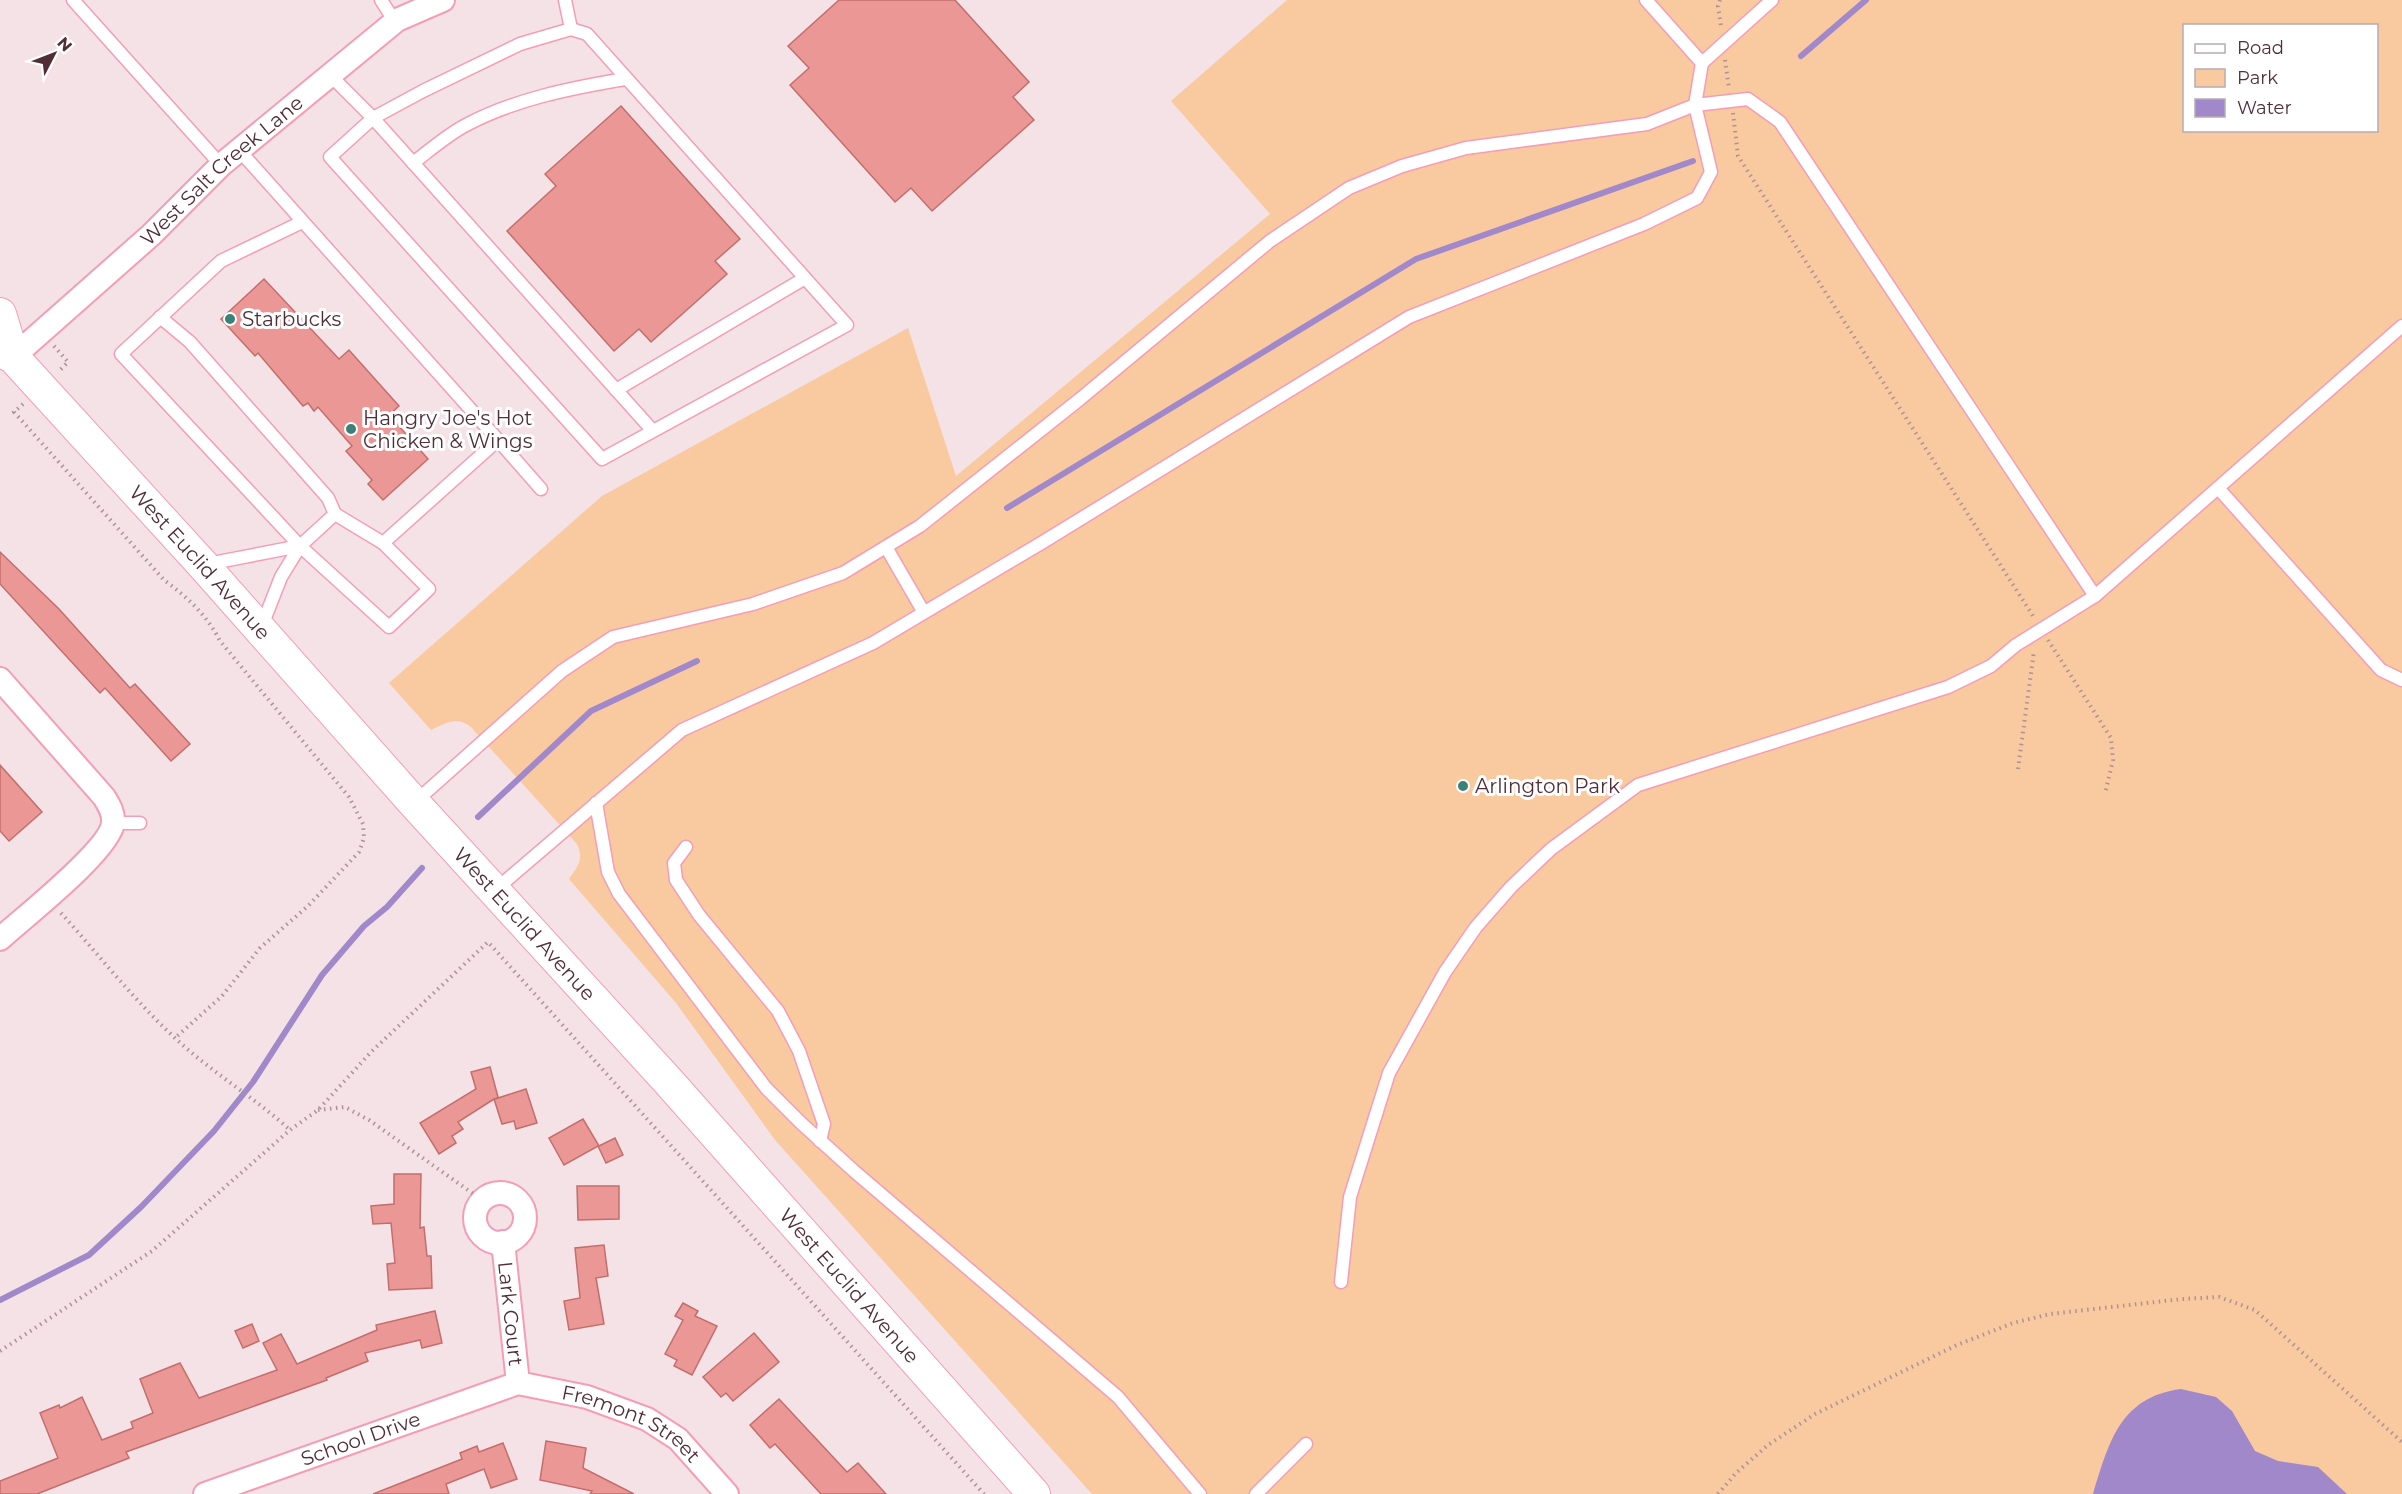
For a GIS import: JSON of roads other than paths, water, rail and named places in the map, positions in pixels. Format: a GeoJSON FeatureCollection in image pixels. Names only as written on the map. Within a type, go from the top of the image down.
{"type":"FeatureCollection","features":[{"type":"Feature","properties":{"kind":"main road","name":"West Euclid Avenue"},"geometry":{"type":"LineString","coordinates":[[0,314],[6,354],[261,629],[414,803],[676,1090],[1034,1494]]}},
{"type":"Feature","properties":{"kind":"street","name":"West Salt Creek Lane"},"geometry":{"type":"LineString","coordinates":[[6,354],[151,235],[221,165],[395,22],[443,0]]}},
{"type":"Feature","properties":{"kind":"street"},"geometry":{"type":"LineString","coordinates":[[0,679],[104,797],[112,809],[113,823],[101,847],[0,939]]}},
{"type":"Feature","properties":{"kind":"street","name":"Lark Court"},"geometry":{"type":"LineString","coordinates":[[495,1193],[503,1193],[517,1200],[522,1206],[525,1222],[517,1236],[503,1242],[487,1239],[476,1226],[476,1209],[482,1200],[495,1193]]}},
{"type":"Feature","properties":{"kind":"street","name":"Lark Court"},"geometry":{"type":"LineString","coordinates":[[503,1242],[518,1383]]}},
{"type":"Feature","properties":{"kind":"street","name":"School Drive"},"geometry":{"type":"LineString","coordinates":[[205,1494],[518,1383]]}},
{"type":"Feature","properties":{"kind":"street","name":"Fremont Street"},"geometry":{"type":"LineString","coordinates":[[518,1383],[587,1397],[647,1419],[678,1439],[727,1494]]}},
{"type":"Feature","properties":{"kind":"lane"},"geometry":{"type":"LineString","coordinates":[[73,0],[221,165]]}},
{"type":"Feature","properties":{"kind":"lane"},"geometry":{"type":"LineString","coordinates":[[381,0],[395,22]]}},
{"type":"Feature","properties":{"kind":"lane"},"geometry":{"type":"LineString","coordinates":[[566,0],[571,29]]}},
{"type":"Feature","properties":{"kind":"lane"},"geometry":{"type":"LineString","coordinates":[[1646,0],[1702,63]]}},
{"type":"Feature","properties":{"kind":"lane"},"geometry":{"type":"LineString","coordinates":[[495,891],[682,730],[873,643],[923,611],[1043,542],[1409,317],[1644,224],[1697,198],[1711,172],[1695,105],[1702,63],[1772,0]]}},
{"type":"Feature","properties":{"kind":"lane"},"geometry":{"type":"LineString","coordinates":[[571,29],[587,34],[847,325],[602,459],[330,157],[374,118],[423,91],[520,44],[571,29]]}},
{"type":"Feature","properties":{"kind":"lane"},"geometry":{"type":"LineString","coordinates":[[330,75],[374,118],[653,431]]}},
{"type":"Feature","properties":{"kind":"lane"},"geometry":{"type":"LineString","coordinates":[[413,163],[465,125],[507,108],[564,89],[625,79]]}},
{"type":"Feature","properties":{"kind":"lane"},"geometry":{"type":"LineString","coordinates":[[414,803],[562,671],[613,637],[753,604],[843,573],[920,526],[971,488],[1270,241],[1349,188],[1402,166],[1466,148],[1647,124],[1695,105],[1748,99],[1780,122],[2095,596]]}},
{"type":"Feature","properties":{"kind":"lane"},"geometry":{"type":"LineString","coordinates":[[239,150],[541,489]]}},
{"type":"Feature","properties":{"kind":"lane"},"geometry":{"type":"LineString","coordinates":[[160,317],[198,351],[328,498],[335,514],[383,543],[429,589],[389,627],[300,546],[121,354],[160,317],[221,261],[302,222]]}},
{"type":"Feature","properties":{"kind":"lane"},"geometry":{"type":"LineString","coordinates":[[616,390],[805,278]]}},
{"type":"Feature","properties":{"kind":"lane"},"geometry":{"type":"LineString","coordinates":[[1341,1282],[1350,1197],[1389,1073],[1445,972],[1476,927],[1510,887],[1551,849],[1638,785],[1948,687],[1991,666],[2039,631],[2095,596],[2402,326]]}},
{"type":"Feature","properties":{"kind":"lane"},"geometry":{"type":"LineString","coordinates":[[383,543],[498,440]]}},
{"type":"Feature","properties":{"kind":"lane"},"geometry":{"type":"LineString","coordinates":[[2218,488],[2381,670],[2402,680]]}},
{"type":"Feature","properties":{"kind":"lane"},"geometry":{"type":"LineString","coordinates":[[261,629],[281,577],[300,546],[335,514]]}},
{"type":"Feature","properties":{"kind":"lane"},"geometry":{"type":"LineString","coordinates":[[203,565],[300,546]]}},
{"type":"Feature","properties":{"kind":"lane"},"geometry":{"type":"LineString","coordinates":[[886,547],[923,611]]}},
{"type":"Feature","properties":{"kind":"lane"},"geometry":{"type":"LineString","coordinates":[[596,803],[608,872],[619,894],[766,1088],[820,1141],[1118,1397],[1200,1494]]}},
{"type":"Feature","properties":{"kind":"lane"},"geometry":{"type":"LineString","coordinates":[[113,823],[140,823]]}},
{"type":"Feature","properties":{"kind":"lane"},"geometry":{"type":"LineString","coordinates":[[686,847],[674,863],[676,880],[699,915],[778,1011],[799,1051],[825,1124],[820,1141]]}},
{"type":"Feature","properties":{"kind":"lane"},"geometry":{"type":"LineString","coordinates":[[1256,1494],[1306,1444]]}},
{"type":"Feature","properties":{"kind":"water"},"geometry":{"type":"Polygon","coordinates":[[[2181,1389],[2216,1397],[2232,1411],[2255,1451],[2278,1461],[2318,1467],[2347,1494],[2093,1494],[2105,1457],[2120,1425],[2144,1401],[2181,1389]]]}},
{"type":"Feature","properties":{"kind":"waterway"},"geometry":{"type":"LineString","coordinates":[[1801,56],[1866,0]]}},
{"type":"Feature","properties":{"kind":"waterway"},"geometry":{"type":"LineString","coordinates":[[1007,508],[1416,259],[1693,161]]}},
{"type":"Feature","properties":{"kind":"waterway"},"geometry":{"type":"LineString","coordinates":[[478,817],[591,711],[697,661]]}},
{"type":"Feature","properties":{"kind":"waterway"},"geometry":{"type":"LineString","coordinates":[[0,1300],[89,1255],[141,1207],[214,1131],[253,1082],[322,975],[364,926],[387,907],[422,868]]}},
{"type":"Feature","properties":{"kind":"place","name":"Starbucks"},"geometry":{"type":"Point","coordinates":[230,319]}},
{"type":"Feature","properties":{"kind":"place","name":"Hangry Joe's Hot Chicken & Wings"},"geometry":{"type":"Point","coordinates":[351,429]}},
{"type":"Feature","properties":{"kind":"place","name":"Arlington Park"},"geometry":{"type":"Point","coordinates":[1463,786]}}]}
